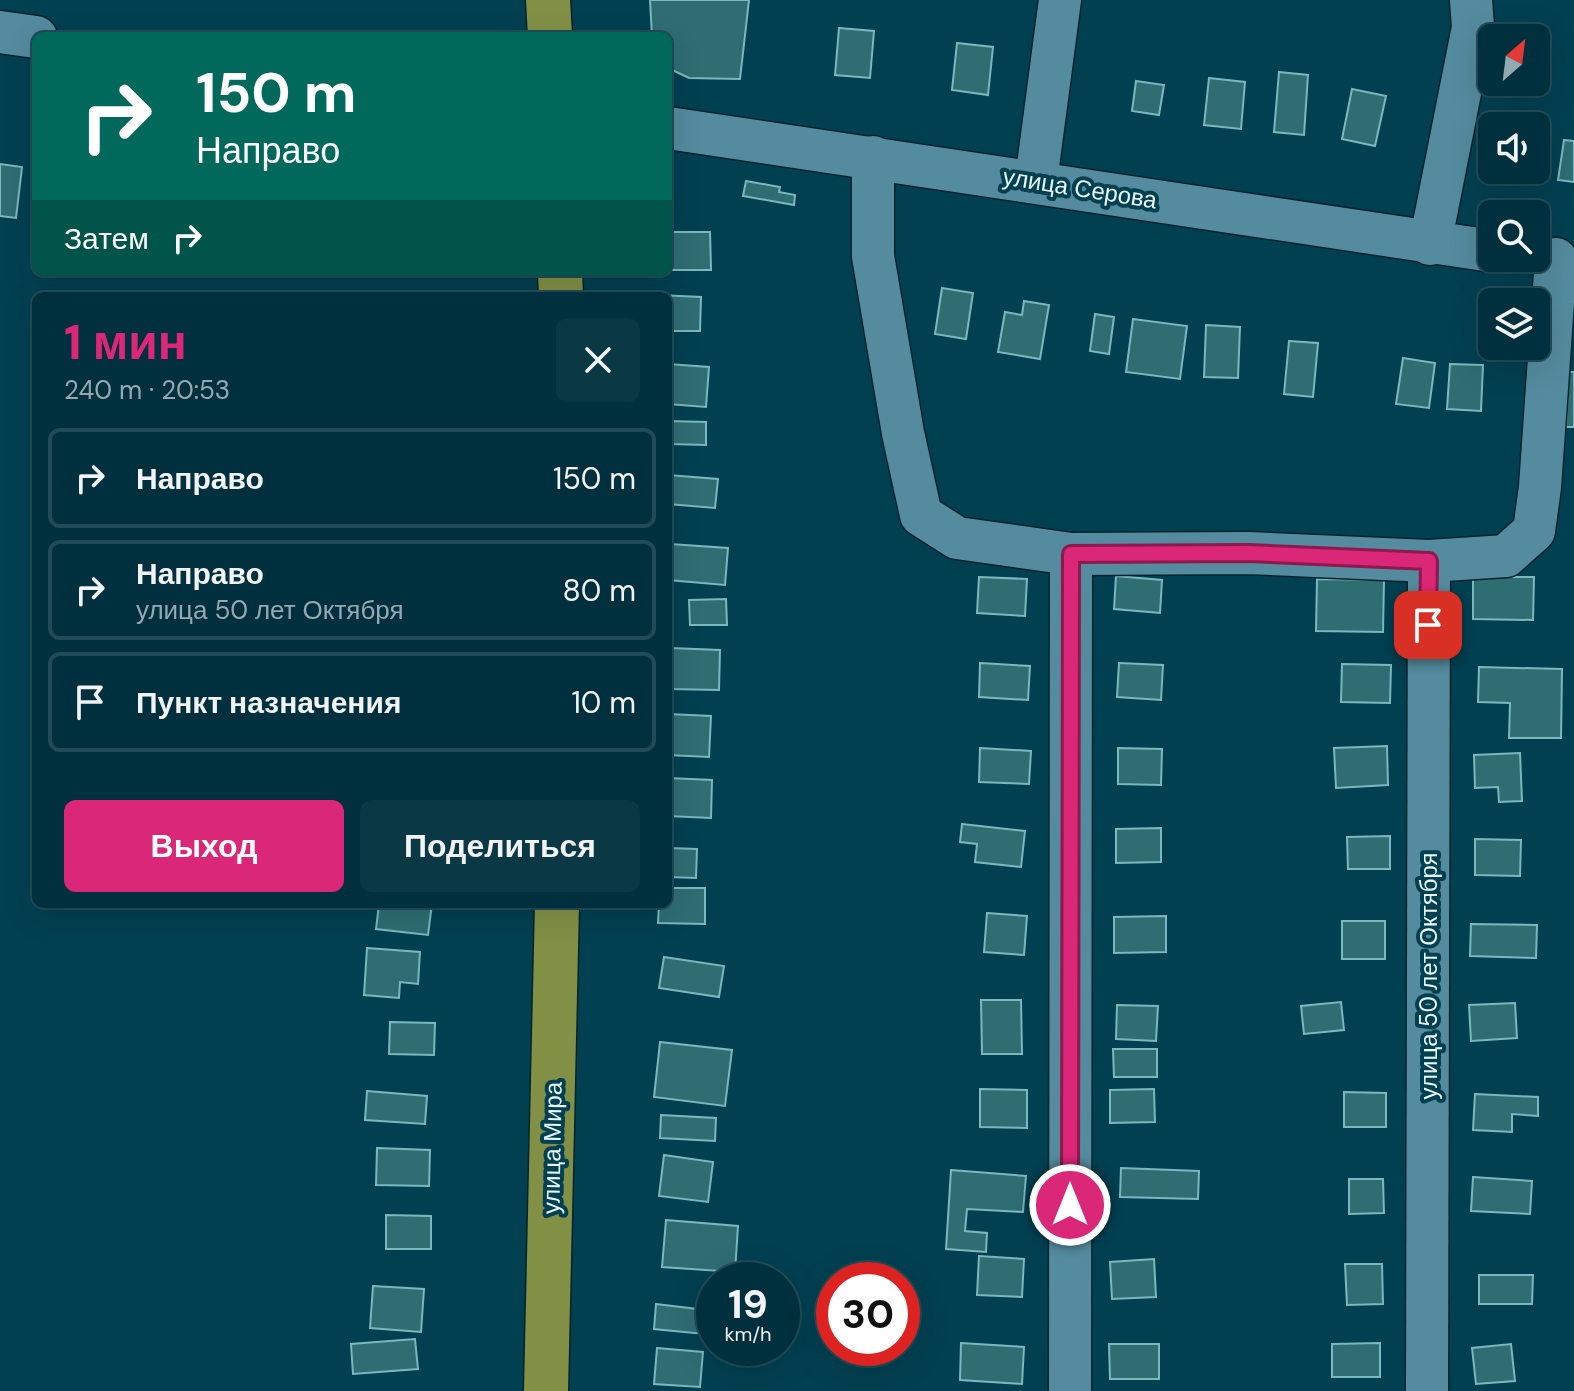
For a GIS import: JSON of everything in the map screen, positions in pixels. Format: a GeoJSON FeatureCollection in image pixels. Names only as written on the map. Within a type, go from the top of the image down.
{"type":"FeatureCollection","features":[{"type":"Feature","properties":{"kind":"main road"},"geometry":{"type":"LineString","coordinates":[[548,0],[550,32]]}},
{"type":"Feature","properties":{"kind":"main road","name":"улица Мира"},"geometry":{"type":"LineString","coordinates":[[546,1391],[557,908]]}},
{"type":"Feature","properties":{"kind":"street"},"geometry":{"type":"LineString","coordinates":[[1036,181],[1060,0]]}},
{"type":"Feature","properties":{"kind":"street"},"geometry":{"type":"LineString","coordinates":[[1430,244],[1473,27],[1471,0]]}},
{"type":"Feature","properties":{"kind":"street"},"geometry":{"type":"LineString","coordinates":[[0,32],[32,36]]}},
{"type":"Feature","properties":{"kind":"street","name":"улица Серова"},"geometry":{"type":"LineString","coordinates":[[672,129],[1478,249]]}},
{"type":"Feature","properties":{"kind":"street"},"geometry":{"type":"LineString","coordinates":[[873,157],[873,256],[903,433],[921,515],[957,538],[1071,554],[1248,553],[1429,561],[1506,556],[1534,531],[1540,487],[1555,259]]}},
{"type":"Feature","properties":{"kind":"street"},"geometry":{"type":"LineString","coordinates":[[1070,1391],[1071,554]]}},
{"type":"Feature","properties":{"kind":"street","name":"улица 50 лет Октября"},"geometry":{"type":"LineString","coordinates":[[1427,1391],[1429,561]]}},
{"type":"Feature","properties":{"kind":"building"},"geometry":{"type":"Polygon","coordinates":[[[650,0],[749,0],[740,79],[689,78],[672,70],[672,32],[652,32],[650,0]]]}},
{"type":"Feature","properties":{"kind":"building"},"geometry":{"type":"Polygon","coordinates":[[[839,28],[874,31],[870,78],[835,75],[839,28]]]}},
{"type":"Feature","properties":{"kind":"building"},"geometry":{"type":"Polygon","coordinates":[[[957,43],[993,47],[988,95],[952,90],[957,43]]]}},
{"type":"Feature","properties":{"kind":"building"},"geometry":{"type":"Polygon","coordinates":[[[1279,72],[1308,75],[1304,135],[1274,132],[1279,72]]]}},
{"type":"Feature","properties":{"kind":"building"},"geometry":{"type":"Polygon","coordinates":[[[1209,78],[1245,82],[1241,129],[1204,125],[1209,78]]]}},
{"type":"Feature","properties":{"kind":"building"},"geometry":{"type":"Polygon","coordinates":[[[1136,81],[1164,85],[1159,115],[1132,111],[1136,81]]]}},
{"type":"Feature","properties":{"kind":"building"},"geometry":{"type":"Polygon","coordinates":[[[1352,89],[1386,96],[1375,146],[1342,139],[1352,89]]]}},
{"type":"Feature","properties":{"kind":"building"},"geometry":{"type":"Polygon","coordinates":[[[1564,140],[1574,141],[1574,182],[1558,180],[1564,140]]]}},
{"type":"Feature","properties":{"kind":"building"},"geometry":{"type":"Polygon","coordinates":[[[0,164],[22,167],[16,218],[0,216],[0,164]]]}},
{"type":"Feature","properties":{"kind":"building"},"geometry":{"type":"Polygon","coordinates":[[[746,181],[780,187],[779,192],[795,195],[794,205],[743,196],[746,181]]]}},
{"type":"Feature","properties":{"kind":"building"},"geometry":{"type":"Polygon","coordinates":[[[672,232],[710,232],[711,270],[672,270],[672,232]]]}},
{"type":"Feature","properties":{"kind":"building"},"geometry":{"type":"Polygon","coordinates":[[[942,288],[973,293],[966,339],[935,334],[942,288]]]}},
{"type":"Feature","properties":{"kind":"building"},"geometry":{"type":"Polygon","coordinates":[[[672,296],[701,297],[700,331],[672,331],[672,296]]]}},
{"type":"Feature","properties":{"kind":"building"},"geometry":{"type":"Polygon","coordinates":[[[1024,301],[1049,305],[1040,359],[998,352],[1005,312],[1022,315],[1024,301]]]}},
{"type":"Feature","properties":{"kind":"building"},"geometry":{"type":"Polygon","coordinates":[[[1095,314],[1114,317],[1109,354],[1090,351],[1095,314]]]}},
{"type":"Feature","properties":{"kind":"building"},"geometry":{"type":"Polygon","coordinates":[[[1133,319],[1187,326],[1180,379],[1126,372],[1133,319]]]}},
{"type":"Feature","properties":{"kind":"building"},"geometry":{"type":"Polygon","coordinates":[[[1206,325],[1240,327],[1238,378],[1204,377],[1206,325]]]}},
{"type":"Feature","properties":{"kind":"building"},"geometry":{"type":"Polygon","coordinates":[[[1289,341],[1318,343],[1313,397],[1284,394],[1289,341]]]}},
{"type":"Feature","properties":{"kind":"building"},"geometry":{"type":"Polygon","coordinates":[[[1403,358],[1435,363],[1429,408],[1396,404],[1403,358]]]}},
{"type":"Feature","properties":{"kind":"building"},"geometry":{"type":"Polygon","coordinates":[[[672,364],[709,367],[706,407],[672,404],[672,364]]]}},
{"type":"Feature","properties":{"kind":"building"},"geometry":{"type":"Polygon","coordinates":[[[1450,364],[1483,365],[1481,411],[1447,409],[1450,364]]]}},
{"type":"Feature","properties":{"kind":"building"},"geometry":{"type":"Polygon","coordinates":[[[1569,372],[1574,372],[1574,427],[1566,427],[1569,372]]]}},
{"type":"Feature","properties":{"kind":"building"},"geometry":{"type":"Polygon","coordinates":[[[672,421],[706,422],[706,445],[672,444],[672,421]]]}},
{"type":"Feature","properties":{"kind":"building"},"geometry":{"type":"Polygon","coordinates":[[[672,475],[718,479],[715,508],[672,504],[672,475]]]}},
{"type":"Feature","properties":{"kind":"building"},"geometry":{"type":"Polygon","coordinates":[[[672,544],[728,548],[725,585],[672,580],[672,544]]]}},
{"type":"Feature","properties":{"kind":"building"},"geometry":{"type":"Polygon","coordinates":[[[1116,576],[1162,580],[1160,613],[1114,609],[1116,576]]]}},
{"type":"Feature","properties":{"kind":"building"},"geometry":{"type":"Polygon","coordinates":[[[979,577],[1027,579],[1025,616],[977,613],[979,577]]]}},
{"type":"Feature","properties":{"kind":"building"},"geometry":{"type":"Polygon","coordinates":[[[1473,577],[1534,577],[1533,620],[1473,619],[1473,577]]]}},
{"type":"Feature","properties":{"kind":"building"},"geometry":{"type":"Polygon","coordinates":[[[1317,579],[1384,580],[1383,632],[1316,631],[1317,579]]]}},
{"type":"Feature","properties":{"kind":"building"},"geometry":{"type":"Polygon","coordinates":[[[726,599],[727,625],[690,625],[689,600],[726,599]]]}},
{"type":"Feature","properties":{"kind":"building"},"geometry":{"type":"Polygon","coordinates":[[[672,648],[720,650],[719,690],[672,689],[672,648]]]}},
{"type":"Feature","properties":{"kind":"building"},"geometry":{"type":"Polygon","coordinates":[[[980,663],[1030,666],[1028,700],[979,697],[980,663]]]}},
{"type":"Feature","properties":{"kind":"building"},"geometry":{"type":"Polygon","coordinates":[[[1119,663],[1163,665],[1161,700],[1117,697],[1119,663]]]}},
{"type":"Feature","properties":{"kind":"building"},"geometry":{"type":"Polygon","coordinates":[[[1342,664],[1391,665],[1390,703],[1341,702],[1342,664]]]}},
{"type":"Feature","properties":{"kind":"building"},"geometry":{"type":"Polygon","coordinates":[[[1479,667],[1562,669],[1561,738],[1509,738],[1510,703],[1478,702],[1479,667]]]}},
{"type":"Feature","properties":{"kind":"building"},"geometry":{"type":"Polygon","coordinates":[[[672,714],[711,716],[709,757],[672,755],[672,714]]]}},
{"type":"Feature","properties":{"kind":"building"},"geometry":{"type":"Polygon","coordinates":[[[1387,746],[1388,785],[1336,788],[1334,748],[1387,746]]]}},
{"type":"Feature","properties":{"kind":"building"},"geometry":{"type":"Polygon","coordinates":[[[980,748],[1031,751],[1029,784],[979,782],[980,748]]]}},
{"type":"Feature","properties":{"kind":"building"},"geometry":{"type":"Polygon","coordinates":[[[1118,748],[1162,749],[1161,785],[1118,784],[1118,748]]]}},
{"type":"Feature","properties":{"kind":"building"},"geometry":{"type":"Polygon","coordinates":[[[1520,753],[1522,801],[1499,802],[1498,787],[1475,788],[1474,755],[1520,753]]]}},
{"type":"Feature","properties":{"kind":"building"},"geometry":{"type":"Polygon","coordinates":[[[672,778],[712,780],[711,818],[672,816],[672,778]]]}},
{"type":"Feature","properties":{"kind":"building"},"geometry":{"type":"Polygon","coordinates":[[[962,824],[1025,831],[1021,867],[975,862],[977,844],[960,842],[962,824]]]}},
{"type":"Feature","properties":{"kind":"building"},"geometry":{"type":"Polygon","coordinates":[[[1161,828],[1161,862],[1116,863],[1116,829],[1161,828]]]}},
{"type":"Feature","properties":{"kind":"building"},"geometry":{"type":"Polygon","coordinates":[[[1390,836],[1390,869],[1348,869],[1347,837],[1390,836]]]}},
{"type":"Feature","properties":{"kind":"building"},"geometry":{"type":"Polygon","coordinates":[[[1475,839],[1521,840],[1520,876],[1475,875],[1475,839]]]}},
{"type":"Feature","properties":{"kind":"building"},"geometry":{"type":"Polygon","coordinates":[[[672,848],[697,849],[696,878],[672,877],[672,848]]]}},
{"type":"Feature","properties":{"kind":"building"},"geometry":{"type":"Polygon","coordinates":[[[672,888],[705,888],[705,924],[658,923],[659,908],[672,908],[672,888]]]}},
{"type":"Feature","properties":{"kind":"building"},"geometry":{"type":"Polygon","coordinates":[[[379,908],[431,908],[428,935],[376,929],[379,908]]]}},
{"type":"Feature","properties":{"kind":"building"},"geometry":{"type":"Polygon","coordinates":[[[987,913],[1027,916],[1024,955],[984,952],[987,913]]]}},
{"type":"Feature","properties":{"kind":"building"},"geometry":{"type":"Polygon","coordinates":[[[1166,916],[1166,952],[1114,953],[1114,917],[1166,916]]]}},
{"type":"Feature","properties":{"kind":"building"},"geometry":{"type":"Polygon","coordinates":[[[1342,921],[1385,921],[1385,959],[1342,959],[1342,921]]]}},
{"type":"Feature","properties":{"kind":"building"},"geometry":{"type":"Polygon","coordinates":[[[1471,924],[1537,925],[1536,958],[1470,956],[1471,924]]]}},
{"type":"Feature","properties":{"kind":"building"},"geometry":{"type":"Polygon","coordinates":[[[367,948],[420,952],[418,984],[400,982],[399,998],[364,995],[367,948]]]}},
{"type":"Feature","properties":{"kind":"building"},"geometry":{"type":"Polygon","coordinates":[[[664,957],[724,966],[719,997],[659,988],[664,957]]]}},
{"type":"Feature","properties":{"kind":"building"},"geometry":{"type":"Polygon","coordinates":[[[981,1000],[1021,1000],[1022,1054],[982,1054],[981,1000]]]}},
{"type":"Feature","properties":{"kind":"building"},"geometry":{"type":"Polygon","coordinates":[[[1341,1002],[1344,1030],[1304,1034],[1301,1006],[1341,1002]]]}},
{"type":"Feature","properties":{"kind":"building"},"geometry":{"type":"Polygon","coordinates":[[[1515,1003],[1517,1038],[1471,1041],[1469,1005],[1515,1003]]]}},
{"type":"Feature","properties":{"kind":"building"},"geometry":{"type":"Polygon","coordinates":[[[1117,1005],[1158,1006],[1156,1041],[1116,1039],[1117,1005]]]}},
{"type":"Feature","properties":{"kind":"building"},"geometry":{"type":"Polygon","coordinates":[[[390,1022],[435,1023],[434,1055],[389,1054],[390,1022]]]}},
{"type":"Feature","properties":{"kind":"building"},"geometry":{"type":"Polygon","coordinates":[[[660,1042],[732,1050],[725,1106],[654,1097],[660,1042]]]}},
{"type":"Feature","properties":{"kind":"building"},"geometry":{"type":"Polygon","coordinates":[[[1113,1049],[1157,1049],[1157,1077],[1114,1077],[1113,1049]]]}},
{"type":"Feature","properties":{"kind":"building"},"geometry":{"type":"Polygon","coordinates":[[[980,1089],[1027,1090],[1027,1128],[980,1127],[980,1089]]]}},
{"type":"Feature","properties":{"kind":"building"},"geometry":{"type":"Polygon","coordinates":[[[1154,1089],[1155,1122],[1110,1123],[1110,1090],[1154,1089]]]}},
{"type":"Feature","properties":{"kind":"building"},"geometry":{"type":"Polygon","coordinates":[[[367,1091],[427,1096],[425,1124],[365,1120],[367,1091]]]}},
{"type":"Feature","properties":{"kind":"building"},"geometry":{"type":"Polygon","coordinates":[[[1344,1092],[1386,1093],[1386,1127],[1344,1127],[1344,1092]]]}},
{"type":"Feature","properties":{"kind":"building"},"geometry":{"type":"Polygon","coordinates":[[[1475,1094],[1538,1097],[1538,1116],[1512,1114],[1512,1132],[1473,1130],[1475,1094]]]}},
{"type":"Feature","properties":{"kind":"building"},"geometry":{"type":"Polygon","coordinates":[[[661,1115],[716,1118],[715,1141],[660,1138],[661,1115]]]}},
{"type":"Feature","properties":{"kind":"building"},"geometry":{"type":"Polygon","coordinates":[[[377,1148],[430,1150],[429,1186],[376,1185],[377,1148]]]}},
{"type":"Feature","properties":{"kind":"building"},"geometry":{"type":"Polygon","coordinates":[[[664,1155],[713,1162],[708,1202],[659,1196],[664,1155]]]}},
{"type":"Feature","properties":{"kind":"building"},"geometry":{"type":"Polygon","coordinates":[[[1121,1168],[1199,1171],[1198,1199],[1120,1197],[1121,1168]]]}},
{"type":"Feature","properties":{"kind":"building"},"geometry":{"type":"Polygon","coordinates":[[[951,1170],[1026,1176],[1023,1212],[967,1209],[965,1231],[987,1233],[986,1252],[946,1249],[951,1170]]]}},
{"type":"Feature","properties":{"kind":"building"},"geometry":{"type":"Polygon","coordinates":[[[1473,1177],[1532,1181],[1530,1214],[1471,1211],[1473,1177]]]}},
{"type":"Feature","properties":{"kind":"building"},"geometry":{"type":"Polygon","coordinates":[[[1349,1179],[1383,1179],[1384,1213],[1349,1214],[1349,1179]]]}},
{"type":"Feature","properties":{"kind":"building"},"geometry":{"type":"Polygon","coordinates":[[[386,1215],[431,1216],[431,1249],[386,1249],[386,1215]]]}},
{"type":"Feature","properties":{"kind":"building"},"geometry":{"type":"Polygon","coordinates":[[[666,1220],[738,1226],[736,1262],[696,1262],[696,1269],[662,1267],[666,1220]]]}},
{"type":"Feature","properties":{"kind":"building"},"geometry":{"type":"Polygon","coordinates":[[[979,1256],[1024,1259],[1022,1297],[977,1295],[979,1256]]]}},
{"type":"Feature","properties":{"kind":"building"},"geometry":{"type":"Polygon","coordinates":[[[1154,1259],[1156,1297],[1112,1299],[1110,1262],[1154,1259]]]}},
{"type":"Feature","properties":{"kind":"building"},"geometry":{"type":"Polygon","coordinates":[[[1345,1264],[1382,1264],[1383,1304],[1347,1305],[1345,1264]]]}},
{"type":"Feature","properties":{"kind":"building"},"geometry":{"type":"Polygon","coordinates":[[[1479,1275],[1533,1275],[1532,1304],[1479,1304],[1479,1275]]]}},
{"type":"Feature","properties":{"kind":"building"},"geometry":{"type":"Polygon","coordinates":[[[373,1286],[424,1289],[421,1332],[370,1328],[373,1286]]]}},
{"type":"Feature","properties":{"kind":"building"},"geometry":{"type":"Polygon","coordinates":[[[656,1304],[696,1309],[696,1333],[654,1329],[656,1304]]]}},
{"type":"Feature","properties":{"kind":"building"},"geometry":{"type":"Polygon","coordinates":[[[415,1339],[418,1369],[353,1374],[351,1344],[415,1339]]]}},
{"type":"Feature","properties":{"kind":"building"},"geometry":{"type":"Polygon","coordinates":[[[961,1343],[1024,1347],[1022,1384],[960,1380],[961,1343]]]}},
{"type":"Feature","properties":{"kind":"building"},"geometry":{"type":"Polygon","coordinates":[[[1380,1343],[1380,1377],[1332,1377],[1332,1344],[1380,1343]]]}},
{"type":"Feature","properties":{"kind":"building"},"geometry":{"type":"Polygon","coordinates":[[[1109,1344],[1159,1344],[1159,1379],[1110,1379],[1109,1344]]]}},
{"type":"Feature","properties":{"kind":"building"},"geometry":{"type":"Polygon","coordinates":[[[1511,1344],[1515,1381],[1476,1384],[1472,1348],[1511,1344]]]}},
{"type":"Feature","properties":{"kind":"building"},"geometry":{"type":"Polygon","coordinates":[[[657,1348],[696,1351],[696,1366],[702,1366],[700,1387],[654,1384],[657,1348]]]}},
{"type":"Feature","properties":{"kind":"route"},"geometry":{"type":"LineString","coordinates":[[1070,1205],[1071,554],[1248,553],[1429,561],[1428,625]]}}]}
